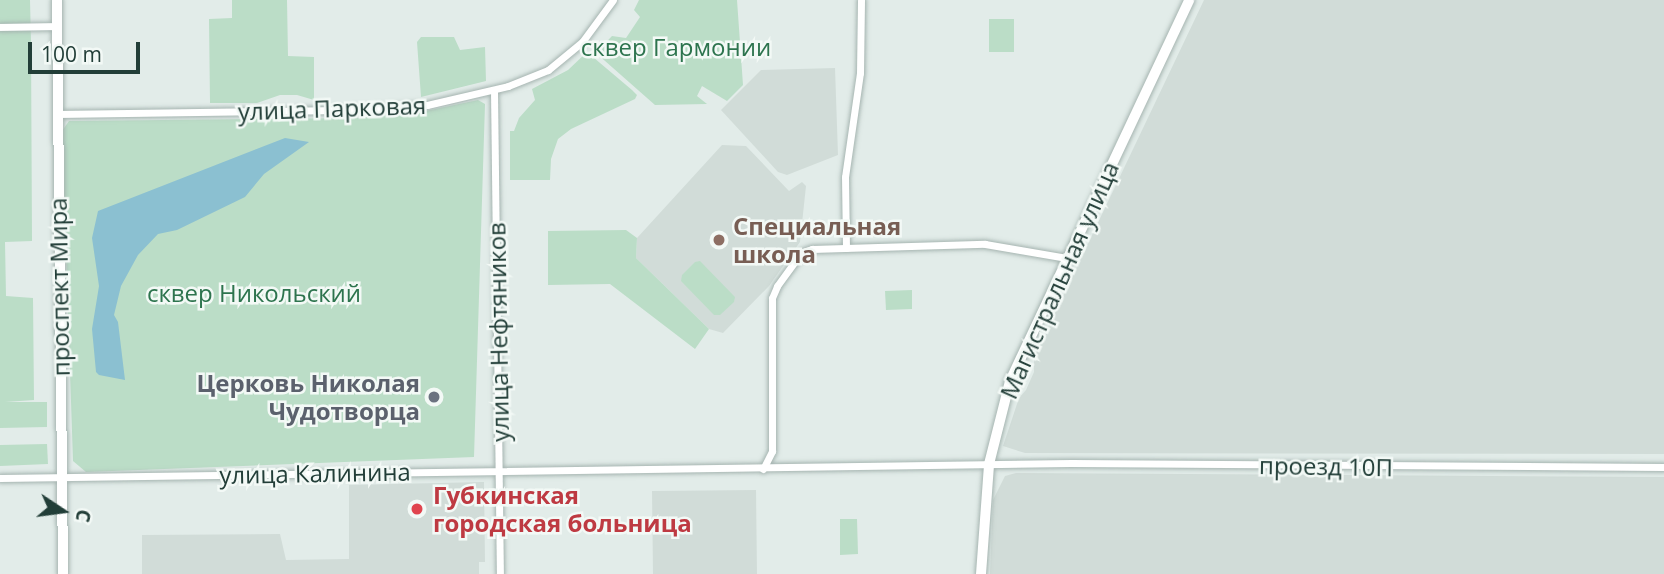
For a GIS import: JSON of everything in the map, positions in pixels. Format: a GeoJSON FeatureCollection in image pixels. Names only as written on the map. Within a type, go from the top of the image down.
{"type":"FeatureCollection","features":[{"type":"Feature","properties":{"kind":"main road","name":"проспект Мира"},"geometry":{"type":"LineString","coordinates":[[57,0],[62,574]]}},
{"type":"Feature","properties":{"kind":"main road","name":"Магистральная улица"},"geometry":{"type":"LineString","coordinates":[[981,574],[989,464],[1001,406],[1010,381],[1189,0]]}},
{"type":"Feature","properties":{"kind":"street","name":"улица Парковая"},"geometry":{"type":"LineString","coordinates":[[57,114],[382,110],[427,105],[538,75],[566,57],[589,33],[612,0]]}},
{"type":"Feature","properties":{"kind":"street"},"geometry":{"type":"LineString","coordinates":[[846,248],[845,177],[860,73],[860,0]]}},
{"type":"Feature","properties":{"kind":"street"},"geometry":{"type":"LineString","coordinates":[[0,27],[57,26]]}},
{"type":"Feature","properties":{"kind":"street","name":"улица Нефтяников"},"geometry":{"type":"LineString","coordinates":[[494,89],[500,574]]}},
{"type":"Feature","properties":{"kind":"street"},"geometry":{"type":"LineString","coordinates":[[763,469],[772,451],[774,291],[801,253],[812,248],[994,244],[1067,258]]}},
{"type":"Feature","properties":{"kind":"street","name":"улица Калинина"},"geometry":{"type":"LineString","coordinates":[[0,478],[989,464]]}},
{"type":"Feature","properties":{"kind":"street","name":"проезд 10П"},"geometry":{"type":"LineString","coordinates":[[989,464],[1664,467]]}},
{"type":"Feature","properties":{"kind":"shaded area"},"geometry":{"type":"Polygon","coordinates":[[[1204,0],[1664,0],[1664,454],[1025,453],[1003,446],[1019,398],[1034,372],[1034,357],[1204,0]]]}},
{"type":"Feature","properties":{"kind":"shaded area"},"geometry":{"type":"Polygon","coordinates":[[[835,68],[838,155],[787,175],[778,172],[721,110],[761,70],[835,68]]]}},
{"type":"Feature","properties":{"kind":"shaded area","name":"Специальная школа"},"geometry":{"type":"Polygon","coordinates":[[[722,145],[746,146],[789,191],[802,182],[806,186],[800,242],[769,286],[723,333],[709,329],[636,258],[637,238],[722,145]]]}},
{"type":"Feature","properties":{"kind":"shaded area"},"geometry":{"type":"Polygon","coordinates":[[[1016,473],[1664,477],[1664,574],[990,574],[993,500],[1005,476],[1016,473]]]}},
{"type":"Feature","properties":{"kind":"shaded area","name":"Губкинская городская больница"},"geometry":{"type":"Polygon","coordinates":[[[484,482],[485,562],[479,562],[479,574],[142,574],[142,535],[280,534],[286,560],[349,559],[349,485],[484,482]]]}},
{"type":"Feature","properties":{"kind":"shaded area"},"geometry":{"type":"Polygon","coordinates":[[[756,490],[757,574],[653,574],[652,491],[756,490]]]}},
{"type":"Feature","properties":{"kind":"green space"},"geometry":{"type":"Polygon","coordinates":[[[0,0],[30,0],[31,42],[32,241],[5,242],[6,296],[33,298],[34,400],[5,402],[47,402],[47,427],[0,428],[0,0]]]}},
{"type":"Feature","properties":{"kind":"green space"},"geometry":{"type":"Polygon","coordinates":[[[232,0],[287,0],[288,56],[314,57],[314,100],[297,95],[280,95],[257,103],[210,103],[209,19],[232,18],[232,0]]]}},
{"type":"Feature","properties":{"kind":"green space","name":"сквер Гармонии"},"geometry":{"type":"Polygon","coordinates":[[[639,0],[737,0],[743,85],[727,101],[702,86],[697,96],[707,104],[655,105],[596,53],[612,36],[626,38],[640,17],[634,10],[639,0]]]}},
{"type":"Feature","properties":{"kind":"green space"},"geometry":{"type":"Polygon","coordinates":[[[989,19],[1014,19],[1014,52],[989,52],[989,19]]]}},
{"type":"Feature","properties":{"kind":"green space"},"geometry":{"type":"Polygon","coordinates":[[[421,37],[454,37],[460,50],[485,47],[486,81],[421,97],[417,42],[421,37]]]}},
{"type":"Feature","properties":{"kind":"green space"},"geometry":{"type":"Polygon","coordinates":[[[587,52],[632,90],[637,95],[635,99],[571,129],[558,139],[551,159],[550,180],[510,180],[510,131],[514,131],[519,118],[535,100],[532,89],[568,70],[587,52]]]}},
{"type":"Feature","properties":{"kind":"green space","name":"сквер Никольский"},"geometry":{"type":"Polygon","coordinates":[[[478,100],[485,104],[474,457],[86,472],[73,461],[62,131],[69,121],[355,118],[416,113],[478,100]]]}},
{"type":"Feature","properties":{"kind":"green space"},"geometry":{"type":"Polygon","coordinates":[[[626,230],[637,238],[636,258],[709,329],[695,349],[610,284],[548,285],[548,231],[626,230]]]}},
{"type":"Feature","properties":{"kind":"green space"},"geometry":{"type":"Polygon","coordinates":[[[700,261],[735,297],[734,302],[720,315],[714,315],[681,281],[682,275],[695,262],[700,261]]]}},
{"type":"Feature","properties":{"kind":"green space"},"geometry":{"type":"Polygon","coordinates":[[[912,290],[912,309],[886,310],[885,291],[912,290]]]}},
{"type":"Feature","properties":{"kind":"green space"},"geometry":{"type":"Polygon","coordinates":[[[47,444],[48,464],[0,466],[0,445],[47,444]]]}},
{"type":"Feature","properties":{"kind":"green space"},"geometry":{"type":"Polygon","coordinates":[[[840,519],[857,519],[858,554],[840,555],[840,519]]]}},
{"type":"Feature","properties":{"kind":"water"},"geometry":{"type":"Polygon","coordinates":[[[285,138],[309,142],[264,174],[245,197],[177,230],[158,234],[138,255],[121,286],[114,315],[118,322],[125,380],[99,375],[96,372],[92,329],[99,286],[92,238],[98,211],[285,138]]]}},
{"type":"Feature","properties":{"kind":"place","name":"Специальная школа"},"geometry":{"type":"Point","coordinates":[719,240]}},
{"type":"Feature","properties":{"kind":"place","name":"Церковь Николая Чудотворца"},"geometry":{"type":"Point","coordinates":[434,397]}},
{"type":"Feature","properties":{"kind":"place","name":"Губкинская городская больница"},"geometry":{"type":"Point","coordinates":[417,509]}}]}
